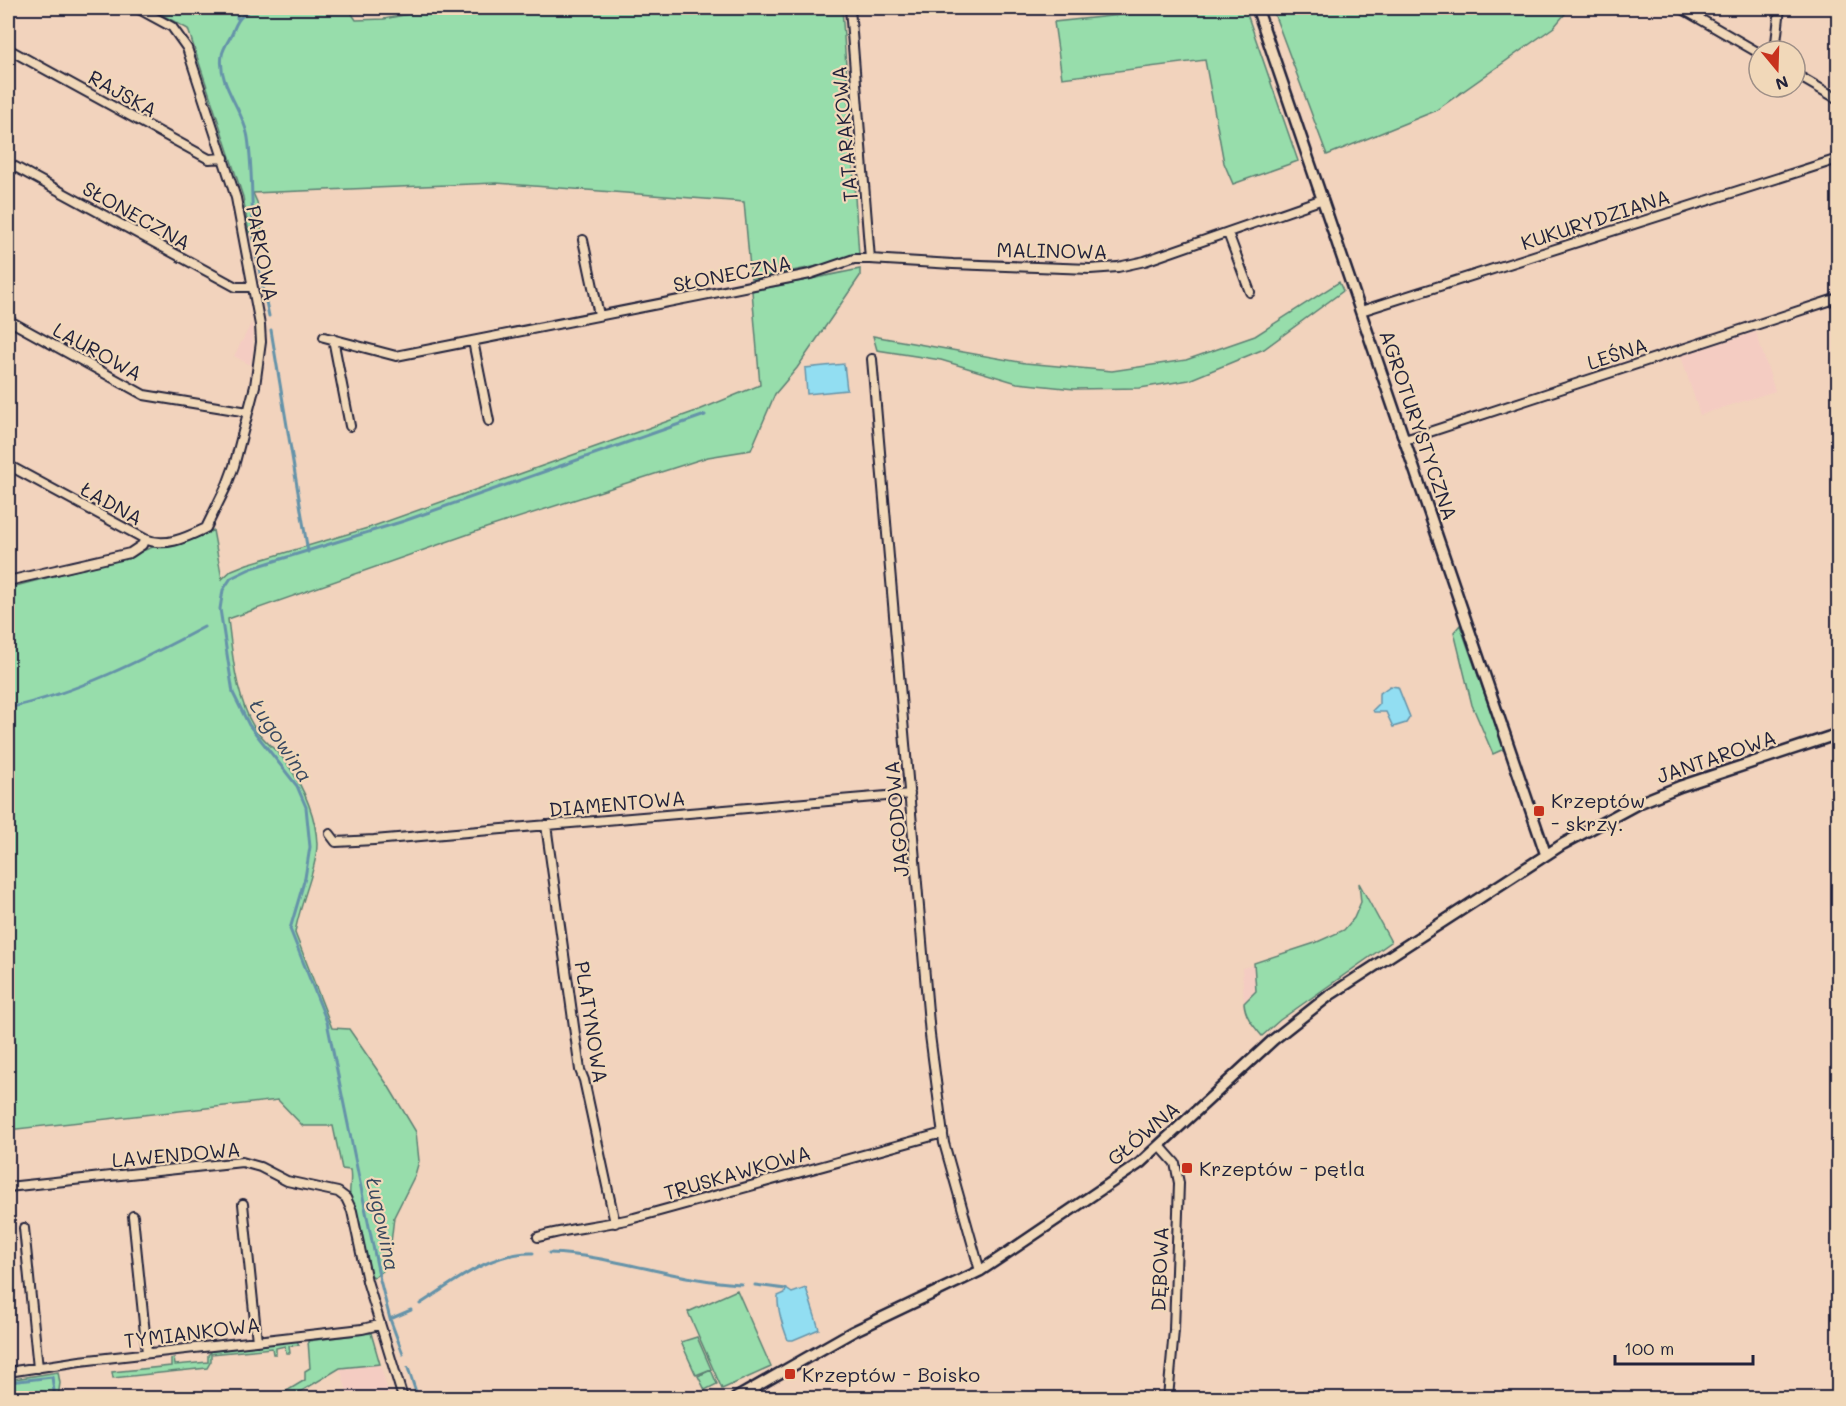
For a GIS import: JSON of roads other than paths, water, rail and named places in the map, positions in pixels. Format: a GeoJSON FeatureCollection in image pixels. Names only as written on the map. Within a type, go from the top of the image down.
{"type":"FeatureCollection","features":[{"type":"Feature","properties":{"kind":"street","name":"PARKOWA"},"geometry":{"type":"LineString","coordinates":[[137,8],[172,27],[187,48],[236,198],[260,325],[261,342],[255,386],[230,475],[206,528]]}},
{"type":"Feature","properties":{"kind":"street","name":"TATARAKOWA"},"geometry":{"type":"LineString","coordinates":[[850,8],[870,259]]}},
{"type":"Feature","properties":{"kind":"street","name":"AGROTURYSTYCZNA"},"geometry":{"type":"LineString","coordinates":[[1257,8],[1546,855]]}},
{"type":"Feature","properties":{"kind":"street"},"geometry":{"type":"LineString","coordinates":[[1681,8],[1747,46]]}},
{"type":"Feature","properties":{"kind":"street"},"geometry":{"type":"LineString","coordinates":[[1776,39],[1780,8]]}},
{"type":"Feature","properties":{"kind":"street","name":"RAJSKA"},"geometry":{"type":"LineString","coordinates":[[8,48],[209,159],[224,158]]}},
{"type":"Feature","properties":{"kind":"street"},"geometry":{"type":"LineString","coordinates":[[1807,81],[1839,99]]}},
{"type":"Feature","properties":{"kind":"street","name":"KUKURYDZIANA"},"geometry":{"type":"LineString","coordinates":[[1361,311],[1839,159]]}},
{"type":"Feature","properties":{"kind":"street","name":"SŁONECZNA"},"geometry":{"type":"LineString","coordinates":[[8,163],[236,287],[252,288]]}},
{"type":"Feature","properties":{"kind":"street","name":"MALINOWA"},"geometry":{"type":"LineString","coordinates":[[870,259],[963,265],[1106,268],[1145,261],[1323,199]]}},
{"type":"Feature","properties":{"kind":"street"},"geometry":{"type":"LineString","coordinates":[[1228,232],[1250,292]]}},
{"type":"Feature","properties":{"kind":"street"},"geometry":{"type":"LineString","coordinates":[[583,240],[598,315]]}},
{"type":"Feature","properties":{"kind":"street","name":"SŁONECZNA"},"geometry":{"type":"LineString","coordinates":[[324,337],[396,356],[810,274],[854,259],[870,259]]}},
{"type":"Feature","properties":{"kind":"street","name":"LEŚNA"},"geometry":{"type":"LineString","coordinates":[[1405,440],[1839,298]]}},
{"type":"Feature","properties":{"kind":"street","name":"LAUROWA"},"geometry":{"type":"LineString","coordinates":[[8,320],[144,395],[248,412]]}},
{"type":"Feature","properties":{"kind":"street"},"geometry":{"type":"LineString","coordinates":[[333,339],[350,426]]}},
{"type":"Feature","properties":{"kind":"street"},"geometry":{"type":"LineString","coordinates":[[473,340],[489,422]]}},
{"type":"Feature","properties":{"kind":"street","name":"JAGODOWA"},"geometry":{"type":"LineString","coordinates":[[872,359],[930,1035],[943,1133],[980,1271]]}},
{"type":"Feature","properties":{"kind":"street","name":"ŁADNA"},"geometry":{"type":"LineString","coordinates":[[8,465],[153,542],[169,542],[206,528]]}},
{"type":"Feature","properties":{"kind":"street"},"geometry":{"type":"LineString","coordinates":[[8,581],[120,556],[136,549],[145,539]]}},
{"type":"Feature","properties":{"kind":"street","name":"JANTAROWA"},"geometry":{"type":"LineString","coordinates":[[1546,855],[1639,803],[1681,786],[1839,734]]}},
{"type":"Feature","properties":{"kind":"street","name":"DIAMENTOWA"},"geometry":{"type":"LineString","coordinates":[[330,834],[336,842],[910,794]]}},
{"type":"Feature","properties":{"kind":"street","name":"PLATYNOWA"},"geometry":{"type":"LineString","coordinates":[[546,825],[580,1070],[615,1223]]}},
{"type":"Feature","properties":{"kind":"street","name":"GŁÓWNA"},"geometry":{"type":"LineString","coordinates":[[736,1398],[852,1332],[980,1271],[1140,1163],[1296,1020],[1330,995],[1546,855]]}},
{"type":"Feature","properties":{"kind":"street","name":"TRUSKAWKOWA"},"geometry":{"type":"LineString","coordinates":[[538,1237],[569,1228],[615,1223],[943,1133]]}},
{"type":"Feature","properties":{"kind":"street","name":"DĘBOWA"},"geometry":{"type":"LineString","coordinates":[[1160,1146],[1175,1163],[1179,1183],[1174,1330],[1168,1398]]}},
{"type":"Feature","properties":{"kind":"street","name":"LAWENDOWA"},"geometry":{"type":"LineString","coordinates":[[8,1187],[242,1162],[260,1167],[287,1181],[343,1194],[352,1211],[362,1263],[380,1325]]}},
{"type":"Feature","properties":{"kind":"street"},"geometry":{"type":"LineString","coordinates":[[243,1204],[257,1341]]}},
{"type":"Feature","properties":{"kind":"street"},"geometry":{"type":"LineString","coordinates":[[133,1216],[147,1353]]}},
{"type":"Feature","properties":{"kind":"street"},"geometry":{"type":"LineString","coordinates":[[24,1228],[38,1368]]}},
{"type":"Feature","properties":{"kind":"street"},"geometry":{"type":"LineString","coordinates":[[380,1325],[403,1398]]}},
{"type":"Feature","properties":{"kind":"street","name":"TYMIANKOWA"},"geometry":{"type":"LineString","coordinates":[[8,1372],[380,1325]]}},
{"type":"Feature","properties":{"kind":"street"},"geometry":{"type":"LineString","coordinates":[[753,1388],[757,1398]]}},
{"type":"Feature","properties":{"kind":"street"},"geometry":{"type":"LineString","coordinates":[[1600,1398],[1613,1396]]}},
{"type":"Feature","properties":{"kind":"water"},"geometry":{"type":"Polygon","coordinates":[[[844,364],[847,390],[807,394],[805,368],[844,364]]]}},
{"type":"Feature","properties":{"kind":"water"},"geometry":{"type":"Polygon","coordinates":[[[1390,686],[1398,687],[1410,717],[1406,723],[1393,727],[1386,712],[1374,712],[1373,710],[1379,704],[1379,694],[1390,686]]]}},
{"type":"Feature","properties":{"kind":"water"},"geometry":{"type":"Polygon","coordinates":[[[806,1288],[819,1329],[788,1340],[779,1313],[778,1296],[785,1293],[786,1289],[792,1293],[806,1288]]]}},
{"type":"Feature","properties":{"kind":"waterway"},"geometry":{"type":"LineString","coordinates":[[237,18],[238,8]]}},
{"type":"Feature","properties":{"kind":"waterway","name":"Ługowina"},"geometry":{"type":"LineString","coordinates":[[254,240],[248,138],[242,117],[223,76],[222,55],[238,21],[255,8]]}},
{"type":"Feature","properties":{"kind":"waterway","name":"Ługowina"},"geometry":{"type":"LineString","coordinates":[[256,254],[269,316]]}},
{"type":"Feature","properties":{"kind":"waterway","name":"Ługowina"},"geometry":{"type":"LineString","coordinates":[[271,330],[308,552]]}},
{"type":"Feature","properties":{"kind":"waterway","name":"Ługowina"},"geometry":{"type":"LineString","coordinates":[[403,1354],[390,1319],[380,1280],[327,1022],[290,929],[305,878],[310,847],[306,807],[297,786],[249,725],[233,693],[220,609],[223,590],[231,578],[252,568],[404,521],[705,415]]}},
{"type":"Feature","properties":{"kind":"waterway"},"geometry":{"type":"LineString","coordinates":[[8,708],[59,694],[109,674],[204,627]]}},
{"type":"Feature","properties":{"kind":"waterway"},"geometry":{"type":"LineString","coordinates":[[420,1304],[488,1263],[502,1257],[533,1253]]}},
{"type":"Feature","properties":{"kind":"waterway"},"geometry":{"type":"LineString","coordinates":[[549,1253],[597,1258],[693,1278],[741,1284]]}},
{"type":"Feature","properties":{"kind":"waterway"},"geometry":{"type":"LineString","coordinates":[[755,1285],[786,1289]]}},
{"type":"Feature","properties":{"kind":"waterway"},"geometry":{"type":"LineString","coordinates":[[390,1319],[411,1310]]}},
{"type":"Feature","properties":{"kind":"waterway","name":"Ługowina"},"geometry":{"type":"LineString","coordinates":[[408,1368],[418,1398]]}},
{"type":"Feature","properties":{"kind":"waterway"},"geometry":{"type":"LineString","coordinates":[[10,1382],[52,1377],[55,1398]]}},
{"type":"Feature","properties":{"kind":"place","name":"Krzeptów - skrzy."},"geometry":{"type":"Point","coordinates":[1539,811]}},
{"type":"Feature","properties":{"kind":"place","name":"Krzeptów - pętla"},"geometry":{"type":"Point","coordinates":[1187,1168]}},
{"type":"Feature","properties":{"kind":"place","name":"Krzeptów - Boisko"},"geometry":{"type":"Point","coordinates":[790,1374]}}]}
